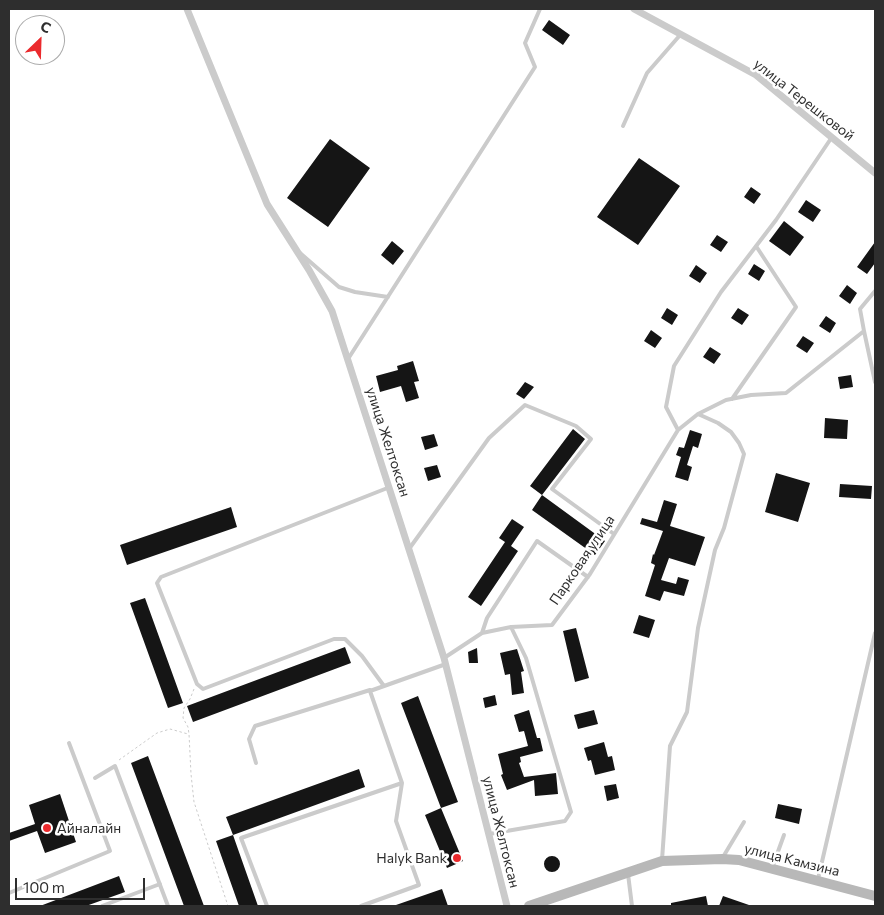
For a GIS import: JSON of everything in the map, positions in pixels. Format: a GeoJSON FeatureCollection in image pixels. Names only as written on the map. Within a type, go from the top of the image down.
{"type":"FeatureCollection","features":[{"type":"Feature","properties":{"kind":"street","name":"улица Желтоксан"},"geometry":{"type":"LineString","coordinates":[[186,9],[267,204],[332,311],[445,661],[507,906]]}},
{"type":"Feature","properties":{"kind":"street","name":"улица Терешковой"},"geometry":{"type":"LineString","coordinates":[[634,9],[756,75],[875,173]]}},
{"type":"Feature","properties":{"kind":"street","name":"улица Камзина"},"geometry":{"type":"LineString","coordinates":[[529,906],[662,861],[722,859],[739,860],[875,896]]}},
{"type":"Feature","properties":{"kind":"lane"},"geometry":{"type":"LineString","coordinates":[[348,360],[535,67],[525,43],[540,9]]}},
{"type":"Feature","properties":{"kind":"lane"},"geometry":{"type":"LineString","coordinates":[[623,126],[647,73],[681,34]]}},
{"type":"Feature","properties":{"kind":"lane"},"geometry":{"type":"LineString","coordinates":[[678,430],[666,407],[674,366],[721,292],[807,176],[832,137]]}},
{"type":"Feature","properties":{"kind":"lane"},"geometry":{"type":"LineString","coordinates":[[732,399],[796,307],[756,246]]}},
{"type":"Feature","properties":{"kind":"lane"},"geometry":{"type":"LineString","coordinates":[[295,248],[338,287],[355,292],[388,297]]}},
{"type":"Feature","properties":{"kind":"lane"},"geometry":{"type":"LineString","coordinates":[[875,291],[860,309],[875,382]]}},
{"type":"Feature","properties":{"kind":"lane","name":"Парковая улица"},"geometry":{"type":"LineString","coordinates":[[256,763],[249,739],[255,726],[384,686],[445,661],[482,633],[511,627],[552,625],[588,576],[678,430],[698,414],[726,400],[751,395],[786,393],[864,331]]}},
{"type":"Feature","properties":{"kind":"lane"},"geometry":{"type":"LineString","coordinates":[[409,549],[489,438],[525,405],[576,426],[591,439],[552,489],[614,534]]}},
{"type":"Feature","properties":{"kind":"lane"},"geometry":{"type":"LineString","coordinates":[[662,861],[670,746],[686,712],[698,628],[715,550],[724,528],[744,454],[739,443],[730,432],[718,423],[698,414]]}},
{"type":"Feature","properties":{"kind":"lane"},"geometry":{"type":"LineString","coordinates":[[384,686],[362,656],[345,639],[334,639],[203,690],[196,684],[158,586],[158,579],[161,576],[390,487]]}},
{"type":"Feature","properties":{"kind":"lane"},"geometry":{"type":"LineString","coordinates":[[482,633],[487,618],[537,541],[588,576]]}},
{"type":"Feature","properties":{"kind":"lane"},"geometry":{"type":"LineString","coordinates":[[488,834],[565,821],[571,812],[526,658],[511,627]]}},
{"type":"Feature","properties":{"kind":"lane"},"geometry":{"type":"LineString","coordinates":[[818,880],[875,633]]}},
{"type":"Feature","properties":{"kind":"lane"},"geometry":{"type":"LineString","coordinates":[[361,906],[419,885],[396,821],[402,783],[370,691],[377,688]]}},
{"type":"Feature","properties":{"kind":"lane"},"geometry":{"type":"LineString","coordinates":[[9,893],[110,850],[69,743]]}},
{"type":"Feature","properties":{"kind":"lane"},"geometry":{"type":"LineString","coordinates":[[95,778],[115,766],[168,906]]}},
{"type":"Feature","properties":{"kind":"lane"},"geometry":{"type":"LineString","coordinates":[[267,906],[241,838],[402,783]]}},
{"type":"Feature","properties":{"kind":"lane"},"geometry":{"type":"LineString","coordinates":[[722,859],[744,822]]}},
{"type":"Feature","properties":{"kind":"lane"},"geometry":{"type":"LineString","coordinates":[[772,868],[784,834]]}},
{"type":"Feature","properties":{"kind":"lane"},"geometry":{"type":"LineString","coordinates":[[628,874],[632,906]]}},
{"type":"Feature","properties":{"kind":"lane"},"geometry":{"type":"LineString","coordinates":[[102,906],[160,884]]}},
{"type":"Feature","properties":{"kind":"path"},"geometry":{"type":"LineString","coordinates":[[196,684],[190,700],[184,708],[183,718],[188,727],[189,734],[190,774],[194,802],[228,906]]}},
{"type":"Feature","properties":{"kind":"path"},"geometry":{"type":"LineString","coordinates":[[115,766],[120,758],[157,733],[170,729],[189,734]]}},
{"type":"Feature","properties":{"kind":"building"},"geometry":{"type":"Polygon","coordinates":[[[549,20],[570,35],[563,45],[542,30],[549,20]]]}},
{"type":"Feature","properties":{"kind":"building"},"geometry":{"type":"Polygon","coordinates":[[[330,139],[370,168],[328,227],[287,198],[330,139]]]}},
{"type":"Feature","properties":{"kind":"building"},"geometry":{"type":"Polygon","coordinates":[[[639,158],[680,186],[638,245],[597,217],[639,158]]]}},
{"type":"Feature","properties":{"kind":"building"},"geometry":{"type":"Polygon","coordinates":[[[751,187],[761,194],[754,204],[744,197],[751,187]]]}},
{"type":"Feature","properties":{"kind":"building"},"geometry":{"type":"Polygon","coordinates":[[[806,200],[821,210],[813,222],[798,212],[806,200]]]}},
{"type":"Feature","properties":{"kind":"building"},"geometry":{"type":"Polygon","coordinates":[[[784,221],[804,237],[790,256],[769,241],[784,221]]]}},
{"type":"Feature","properties":{"kind":"building"},"geometry":{"type":"Polygon","coordinates":[[[717,235],[728,242],[721,252],[710,245],[717,235]]]}},
{"type":"Feature","properties":{"kind":"building"},"geometry":{"type":"Polygon","coordinates":[[[392,241],[404,251],[393,265],[381,255],[392,241]]]}},
{"type":"Feature","properties":{"kind":"building"},"geometry":{"type":"Polygon","coordinates":[[[875,242],[875,263],[867,274],[857,267],[875,242]]]}},
{"type":"Feature","properties":{"kind":"building"},"geometry":{"type":"Polygon","coordinates":[[[754,264],[765,271],[759,281],[748,274],[754,264]]]}},
{"type":"Feature","properties":{"kind":"building"},"geometry":{"type":"Polygon","coordinates":[[[696,265],[707,273],[700,283],[689,276],[696,265]]]}},
{"type":"Feature","properties":{"kind":"building"},"geometry":{"type":"Polygon","coordinates":[[[847,285],[857,293],[850,304],[839,296],[847,285]]]}},
{"type":"Feature","properties":{"kind":"building"},"geometry":{"type":"Polygon","coordinates":[[[667,308],[678,315],[672,325],[661,318],[667,308]]]}},
{"type":"Feature","properties":{"kind":"building"},"geometry":{"type":"Polygon","coordinates":[[[738,308],[749,315],[742,325],[731,318],[738,308]]]}},
{"type":"Feature","properties":{"kind":"building"},"geometry":{"type":"Polygon","coordinates":[[[826,316],[836,323],[830,333],[819,326],[826,316]]]}},
{"type":"Feature","properties":{"kind":"building"},"geometry":{"type":"Polygon","coordinates":[[[651,330],[662,338],[655,348],[644,341],[651,330]]]}},
{"type":"Feature","properties":{"kind":"building"},"geometry":{"type":"Polygon","coordinates":[[[803,336],[814,343],[807,353],[796,346],[803,336]]]}},
{"type":"Feature","properties":{"kind":"building"},"geometry":{"type":"Polygon","coordinates":[[[710,347],[721,354],[714,364],[703,357],[710,347]]]}},
{"type":"Feature","properties":{"kind":"building"},"geometry":{"type":"Polygon","coordinates":[[[413,361],[419,381],[414,382],[419,398],[406,402],[401,386],[380,392],[376,376],[398,370],[397,366],[413,361]]]}},
{"type":"Feature","properties":{"kind":"building"},"geometry":{"type":"Polygon","coordinates":[[[851,375],[853,387],[840,389],[838,377],[851,375]]]}},
{"type":"Feature","properties":{"kind":"building"},"geometry":{"type":"Polygon","coordinates":[[[525,382],[534,387],[524,399],[516,394],[525,382]]]}},
{"type":"Feature","properties":{"kind":"building"},"geometry":{"type":"Polygon","coordinates":[[[825,418],[848,420],[847,439],[824,438],[825,418]]]}},
{"type":"Feature","properties":{"kind":"building"},"geometry":{"type":"Polygon","coordinates":[[[573,429],[585,439],[542,495],[530,486],[573,429]]]}},
{"type":"Feature","properties":{"kind":"building"},"geometry":{"type":"Polygon","coordinates":[[[690,430],[702,434],[698,448],[693,446],[687,465],[692,467],[688,481],[675,477],[681,457],[676,455],[679,447],[684,448],[690,430]]]}},
{"type":"Feature","properties":{"kind":"building"},"geometry":{"type":"Polygon","coordinates":[[[434,434],[438,446],[425,450],[421,437],[434,434]]]}},
{"type":"Feature","properties":{"kind":"building"},"geometry":{"type":"Polygon","coordinates":[[[437,465],[441,477],[428,481],[424,468],[437,465]]]}},
{"type":"Feature","properties":{"kind":"building"},"geometry":{"type":"Polygon","coordinates":[[[776,473],[810,483],[798,522],[765,512],[776,473]]]}},
{"type":"Feature","properties":{"kind":"building"},"geometry":{"type":"Polygon","coordinates":[[[840,484],[872,486],[871,499],[839,497],[840,484]]]}},
{"type":"Feature","properties":{"kind":"building"},"geometry":{"type":"Polygon","coordinates":[[[542,495],[605,541],[595,555],[532,510],[542,495]]]}},
{"type":"Feature","properties":{"kind":"building"},"geometry":{"type":"Polygon","coordinates":[[[664,500],[677,504],[670,526],[705,537],[695,566],[669,558],[661,580],[676,584],[678,577],[689,580],[684,596],[664,591],[660,601],[645,596],[655,565],[651,563],[653,554],[663,531],[640,524],[642,518],[657,522],[664,500]]]}},
{"type":"Feature","properties":{"kind":"building"},"geometry":{"type":"Polygon","coordinates":[[[231,507],[237,527],[127,565],[120,545],[231,507]]]}},
{"type":"Feature","properties":{"kind":"building"},"geometry":{"type":"Polygon","coordinates":[[[512,519],[524,527],[511,546],[518,551],[481,606],[468,597],[505,542],[499,538],[512,519]]]}},
{"type":"Feature","properties":{"kind":"building"},"geometry":{"type":"Polygon","coordinates":[[[145,598],[183,703],[168,708],[130,603],[145,598]]]}},
{"type":"Feature","properties":{"kind":"building"},"geometry":{"type":"Polygon","coordinates":[[[639,615],[655,620],[649,638],[633,633],[639,615]]]}},
{"type":"Feature","properties":{"kind":"building"},"geometry":{"type":"Polygon","coordinates":[[[576,628],[589,678],[575,682],[563,631],[576,628]]]}},
{"type":"Feature","properties":{"kind":"building"},"geometry":{"type":"Polygon","coordinates":[[[345,647],[351,663],[193,722],[187,706],[345,647]]]}},
{"type":"Feature","properties":{"kind":"building"},"geometry":{"type":"Polygon","coordinates":[[[477,648],[478,663],[469,663],[468,652],[477,648]]]}},
{"type":"Feature","properties":{"kind":"building"},"geometry":{"type":"Polygon","coordinates":[[[517,649],[524,671],[521,672],[524,693],[512,695],[510,674],[505,675],[500,653],[517,649]]]}},
{"type":"Feature","properties":{"kind":"building"},"geometry":{"type":"Polygon","coordinates":[[[495,695],[497,705],[485,708],[483,698],[495,695]]]}},
{"type":"Feature","properties":{"kind":"building"},"geometry":{"type":"Polygon","coordinates":[[[418,696],[458,802],[441,808],[401,703],[418,696]]]}},
{"type":"Feature","properties":{"kind":"building"},"geometry":{"type":"Polygon","coordinates":[[[529,710],[543,751],[520,757],[521,762],[519,763],[524,777],[556,773],[558,794],[535,796],[534,780],[507,790],[501,775],[503,774],[498,754],[528,746],[524,731],[519,732],[514,715],[529,710]]]}},
{"type":"Feature","properties":{"kind":"building"},"geometry":{"type":"Polygon","coordinates":[[[594,710],[598,724],[578,729],[574,715],[594,710]]]}},
{"type":"Feature","properties":{"kind":"building"},"geometry":{"type":"Polygon","coordinates":[[[604,742],[608,757],[612,756],[615,770],[595,775],[591,760],[588,761],[584,748],[604,742]]]}},
{"type":"Feature","properties":{"kind":"building"},"geometry":{"type":"Polygon","coordinates":[[[148,756],[204,906],[184,906],[131,763],[148,756]]]}},
{"type":"Feature","properties":{"kind":"building"},"geometry":{"type":"Polygon","coordinates":[[[359,769],[365,787],[233,835],[226,817],[359,769]]]}},
{"type":"Feature","properties":{"kind":"building"},"geometry":{"type":"Polygon","coordinates":[[[616,784],[619,798],[607,801],[604,786],[616,784]]]}},
{"type":"Feature","properties":{"kind":"building","name":"Айналайн"},"geometry":{"type":"Polygon","coordinates":[[[60,794],[76,842],[45,853],[37,831],[9,841],[9,833],[35,824],[29,805],[60,794]]]}},
{"type":"Feature","properties":{"kind":"building"},"geometry":{"type":"Polygon","coordinates":[[[778,804],[802,809],[799,824],[775,818],[778,804]]]}},
{"type":"Feature","properties":{"kind":"building"},"geometry":{"type":"Polygon","coordinates":[[[441,808],[463,861],[447,868],[425,815],[441,808]]]}},
{"type":"Feature","properties":{"kind":"building"},"geometry":{"type":"Polygon","coordinates":[[[233,835],[258,906],[239,906],[216,841],[233,835]]]}},
{"type":"Feature","properties":{"kind":"building"},"geometry":{"type":"Polygon","coordinates":[[[552,856],[558,858],[560,864],[558,870],[552,872],[546,870],[544,864],[546,858],[552,856]]]}},
{"type":"Feature","properties":{"kind":"building"},"geometry":{"type":"Polygon","coordinates":[[[119,876],[125,892],[86,906],[40,906],[119,876]]]}},
{"type":"Feature","properties":{"kind":"building"},"geometry":{"type":"Polygon","coordinates":[[[442,889],[448,906],[396,906],[396,905],[442,889]]]}},
{"type":"Feature","properties":{"kind":"building"},"geometry":{"type":"Polygon","coordinates":[[[706,896],[708,906],[671,906],[671,903],[706,896]]]}},
{"type":"Feature","properties":{"kind":"building"},"geometry":{"type":"Polygon","coordinates":[[[723,896],[749,905],[749,906],[719,906],[723,896]]]}},
{"type":"Feature","properties":{"kind":"place","name":"Айналайн"},"geometry":{"type":"Point","coordinates":[47,828]}},
{"type":"Feature","properties":{"kind":"place","name":"Halyk Bank"},"geometry":{"type":"Point","coordinates":[457,858]}}]}
